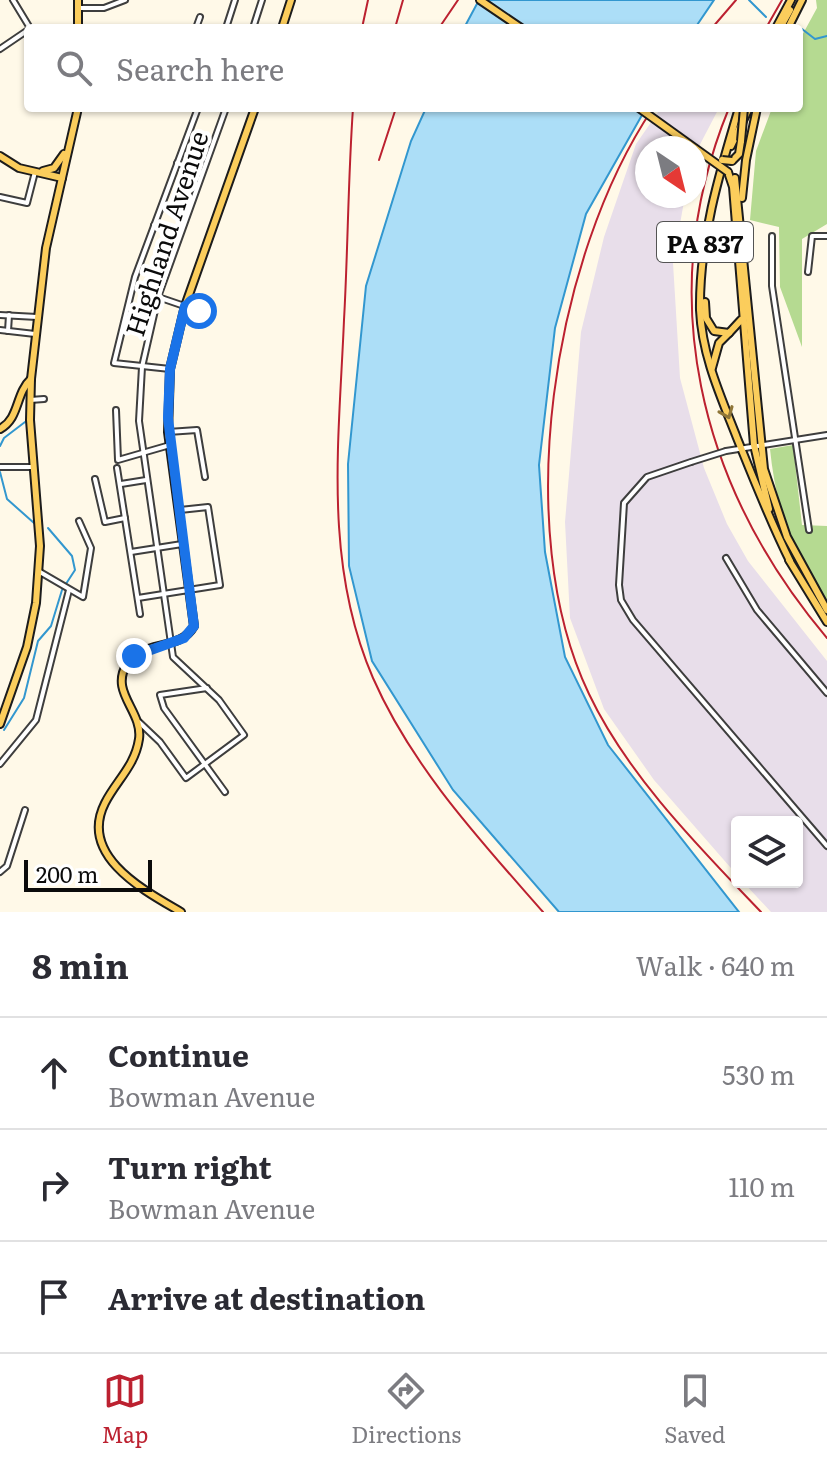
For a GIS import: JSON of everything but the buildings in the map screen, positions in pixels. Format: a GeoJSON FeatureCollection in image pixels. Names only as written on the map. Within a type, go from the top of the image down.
{"type":"FeatureCollection","features":[{"type":"Feature","properties":{"kind":"main road"},"geometry":{"type":"LineString","coordinates":[[283,24],[291,0]]}},
{"type":"Feature","properties":{"kind":"main road"},"geometry":{"type":"LineString","coordinates":[[480,0],[515,24]]}},
{"type":"Feature","properties":{"kind":"main road"},"geometry":{"type":"LineString","coordinates":[[486,0],[522,24]]}},
{"type":"Feature","properties":{"kind":"main road"},"geometry":{"type":"LineString","coordinates":[[780,24],[793,0]]}},
{"type":"Feature","properties":{"kind":"main road"},"geometry":{"type":"LineString","coordinates":[[790,24],[802,0]]}},
{"type":"Feature","properties":{"kind":"main road"},"geometry":{"type":"LineString","coordinates":[[0,724],[27,647],[40,572],[31,379],[46,248],[77,112]]}},
{"type":"Feature","properties":{"kind":"main road"},"geometry":{"type":"LineString","coordinates":[[181,912],[169,909],[120,871],[102,844],[101,813],[136,750],[139,722],[121,683],[124,669],[134,656],[187,635],[194,626],[168,432],[170,369],[185,306],[254,112]]}},
{"type":"Feature","properties":{"kind":"main road"},"geometry":{"type":"LineString","coordinates":[[645,112],[730,167]]}},
{"type":"Feature","properties":{"kind":"main road"},"geometry":{"type":"LineString","coordinates":[[652,112],[730,167],[738,185],[741,213]]}},
{"type":"Feature","properties":{"kind":"main road"},"geometry":{"type":"LineString","coordinates":[[729,333],[714,331],[709,325],[705,279],[717,198],[743,112]]}},
{"type":"Feature","properties":{"kind":"main road","name":"PA 837"},"geometry":{"type":"LineString","coordinates":[[743,112],[714,194],[701,277],[703,335],[713,379],[790,561],[827,622]]}},
{"type":"Feature","properties":{"kind":"main road"},"geometry":{"type":"LineString","coordinates":[[744,112],[739,154],[730,167],[742,312],[757,445],[769,509],[790,561]]}},
{"type":"Feature","properties":{"kind":"main road","name":"PA 837"},"geometry":{"type":"LineString","coordinates":[[756,112],[746,160],[741,213],[757,445],[782,525],[800,565],[827,610]]}},
{"type":"Feature","properties":{"kind":"main road"},"geometry":{"type":"LineString","coordinates":[[35,172],[54,168],[69,146]]}},
{"type":"Feature","properties":{"kind":"main road"},"geometry":{"type":"LineString","coordinates":[[0,156],[19,168],[62,178]]}},
{"type":"Feature","properties":{"kind":"main road"},"geometry":{"type":"LineString","coordinates":[[713,379],[714,355],[729,333],[738,327],[742,312]]}},
{"type":"Feature","properties":{"kind":"main road"},"geometry":{"type":"LineString","coordinates":[[0,429],[12,420],[19,395],[31,379]]}},
{"type":"Feature","properties":{"kind":"street"},"geometry":{"type":"LineString","coordinates":[[13,0],[26,24]]}},
{"type":"Feature","properties":{"kind":"street"},"geometry":{"type":"LineString","coordinates":[[78,4],[125,0]]}},
{"type":"Feature","properties":{"kind":"street"},"geometry":{"type":"LineString","coordinates":[[227,24],[235,0]]}},
{"type":"Feature","properties":{"kind":"street"},"geometry":{"type":"LineString","coordinates":[[254,24],[262,0]]}},
{"type":"Feature","properties":{"kind":"street"},"geometry":{"type":"LineString","coordinates":[[197,24],[200,17]]}},
{"type":"Feature","properties":{"kind":"street"},"geometry":{"type":"LineString","coordinates":[[0,49],[24,32]]}},
{"type":"Feature","properties":{"kind":"street"},"geometry":{"type":"LineString","coordinates":[[170,369],[114,363],[135,277],[196,112]]}},
{"type":"Feature","properties":{"kind":"street","name":"Highland Avenue"},"geometry":{"type":"LineString","coordinates":[[205,764],[244,735],[207,688],[173,657],[142,450],[142,367],[158,297],[224,112]]}},
{"type":"Feature","properties":{"kind":"street"},"geometry":{"type":"LineString","coordinates":[[177,163],[201,172]]}},
{"type":"Feature","properties":{"kind":"street"},"geometry":{"type":"LineString","coordinates":[[0,197],[27,203],[35,172]]}},
{"type":"Feature","properties":{"kind":"street"},"geometry":{"type":"LineString","coordinates":[[154,225],[179,234]]}},
{"type":"Feature","properties":{"kind":"street"},"geometry":{"type":"LineString","coordinates":[[772,236],[772,286],[809,530]]}},
{"type":"Feature","properties":{"kind":"street"},"geometry":{"type":"LineString","coordinates":[[808,272],[812,236],[827,236]]}},
{"type":"Feature","properties":{"kind":"street"},"geometry":{"type":"LineString","coordinates":[[158,297],[199,311]]}},
{"type":"Feature","properties":{"kind":"street"},"geometry":{"type":"LineString","coordinates":[[0,315],[37,317]]}},
{"type":"Feature","properties":{"kind":"street"},"geometry":{"type":"LineString","coordinates":[[8,331],[9,315]]}},
{"type":"Feature","properties":{"kind":"street"},"geometry":{"type":"LineString","coordinates":[[0,330],[35,334]]}},
{"type":"Feature","properties":{"kind":"street"},"geometry":{"type":"LineString","coordinates":[[30,400],[44,399]]}},
{"type":"Feature","properties":{"kind":"street"},"geometry":{"type":"LineString","coordinates":[[116,410],[118,460],[142,450],[170,445]]}},
{"type":"Feature","properties":{"kind":"street"},"geometry":{"type":"LineString","coordinates":[[168,432],[197,430],[205,477]]}},
{"type":"Feature","properties":{"kind":"street"},"geometry":{"type":"LineString","coordinates":[[827,435],[741,447],[647,477],[624,503],[619,566],[621,600],[633,620],[827,846]]}},
{"type":"Feature","properties":{"kind":"street"},"geometry":{"type":"LineString","coordinates":[[1,467],[34,467]]}},
{"type":"Feature","properties":{"kind":"street"},"geometry":{"type":"LineString","coordinates":[[117,468],[140,614]]}},
{"type":"Feature","properties":{"kind":"street"},"geometry":{"type":"LineString","coordinates":[[95,479],[105,522],[125,518]]}},
{"type":"Feature","properties":{"kind":"street"},"geometry":{"type":"LineString","coordinates":[[120,484],[146,480]]}},
{"type":"Feature","properties":{"kind":"street"},"geometry":{"type":"LineString","coordinates":[[138,598],[220,585],[208,507],[180,510]]}},
{"type":"Feature","properties":{"kind":"street"},"geometry":{"type":"LineString","coordinates":[[40,572],[83,597],[91,548],[79,521]]}},
{"type":"Feature","properties":{"kind":"street"},"geometry":{"type":"LineString","coordinates":[[131,553],[184,543]]}},
{"type":"Feature","properties":{"kind":"street"},"geometry":{"type":"LineString","coordinates":[[726,558],[757,610],[827,693]]}},
{"type":"Feature","properties":{"kind":"street"},"geometry":{"type":"LineString","coordinates":[[0,764],[36,720],[66,588]]}},
{"type":"Feature","properties":{"kind":"street"},"geometry":{"type":"LineString","coordinates":[[207,688],[160,695],[164,708],[225,792]]}},
{"type":"Feature","properties":{"kind":"street"},"geometry":{"type":"LineString","coordinates":[[139,722],[160,742],[186,778],[205,764]]}},
{"type":"Feature","properties":{"kind":"street"},"geometry":{"type":"LineString","coordinates":[[0,872],[7,866],[25,810]]}},
{"type":"Feature","properties":{"kind":"shaded area"},"geometry":{"type":"Polygon","coordinates":[[[658,112],[717,112],[704,136],[642,136],[658,112]]]}},
{"type":"Feature","properties":{"kind":"shaded area"},"geometry":{"type":"Polygon","coordinates":[[[635,147],[635,208],[683,208],[673,263],[680,378],[704,468],[727,524],[748,561],[827,661],[827,912],[771,912],[749,888],[803,888],[803,816],[731,816],[731,868],[654,780],[604,709],[570,618],[565,522],[581,332],[604,237],[635,147]]]}},
{"type":"Feature","properties":{"kind":"green space"},"geometry":{"type":"Polygon","coordinates":[[[816,0],[827,0],[827,224],[802,239],[802,347],[780,287],[779,227],[750,220],[756,151],[771,112],[803,112],[803,34],[817,8],[816,0]]]}},
{"type":"Feature","properties":{"kind":"green space"},"geometry":{"type":"Polygon","coordinates":[[[793,445],[802,525],[827,526],[827,600],[794,549],[776,489],[770,449],[793,445]]]}},
{"type":"Feature","properties":{"kind":"water"},"geometry":{"type":"Polygon","coordinates":[[[479,0],[714,0],[698,24],[466,24],[479,0]]]}},
{"type":"Feature","properties":{"kind":"water"},"geometry":{"type":"Polygon","coordinates":[[[424,112],[644,112],[586,214],[555,328],[539,465],[545,552],[565,657],[608,745],[739,912],[559,912],[453,790],[372,661],[349,566],[348,464],[366,286],[411,141],[424,112]]]}},
{"type":"Feature","properties":{"kind":"waterway"},"geometry":{"type":"LineString","coordinates":[[749,0],[766,17]]}},
{"type":"Feature","properties":{"kind":"waterway"},"geometry":{"type":"LineString","coordinates":[[803,30],[815,39],[827,36]]}},
{"type":"Feature","properties":{"kind":"waterway"},"geometry":{"type":"LineString","coordinates":[[0,446],[4,438],[25,422]]}},
{"type":"Feature","properties":{"kind":"waterway"},"geometry":{"type":"LineString","coordinates":[[0,472],[7,499],[34,523]]}},
{"type":"Feature","properties":{"kind":"waterway"},"geometry":{"type":"LineString","coordinates":[[4,730],[24,698],[38,641],[51,626],[62,590],[75,570],[72,556],[48,528]]}},
{"type":"Feature","properties":{"kind":"railway"},"geometry":{"type":"LineString","coordinates":[[363,24],[368,0]]}},
{"type":"Feature","properties":{"kind":"railway"},"geometry":{"type":"LineString","coordinates":[[396,24],[403,0]]}},
{"type":"Feature","properties":{"kind":"railway"},"geometry":{"type":"LineString","coordinates":[[442,24],[458,0]]}},
{"type":"Feature","properties":{"kind":"railway"},"geometry":{"type":"LineString","coordinates":[[715,24],[736,0]]}},
{"type":"Feature","properties":{"kind":"railway"},"geometry":{"type":"LineString","coordinates":[[768,24],[782,0]]}},
{"type":"Feature","properties":{"kind":"railway"},"geometry":{"type":"LineString","coordinates":[[353,112],[338,501],[347,591],[357,635],[389,711],[427,772],[495,858],[543,912]]}},
{"type":"Feature","properties":{"kind":"railway"},"geometry":{"type":"LineString","coordinates":[[379,160],[395,112]]}},
{"type":"Feature","properties":{"kind":"railway"},"geometry":{"type":"LineString","coordinates":[[651,112],[618,169],[590,239],[568,315],[554,395],[548,475],[552,554],[565,628],[589,694],[605,724],[666,809],[761,912]]}},
{"type":"Feature","properties":{"kind":"railway"},"geometry":{"type":"LineString","coordinates":[[728,112],[706,179],[694,249],[692,318],[701,386],[719,453],[747,518],[783,579],[827,638]]}},
{"type":"Feature","properties":{"kind":"route"},"geometry":{"type":"LineString","coordinates":[[134,656],[144,649],[184,638],[194,626],[168,418],[170,369],[185,306],[199,311]]}}]}
